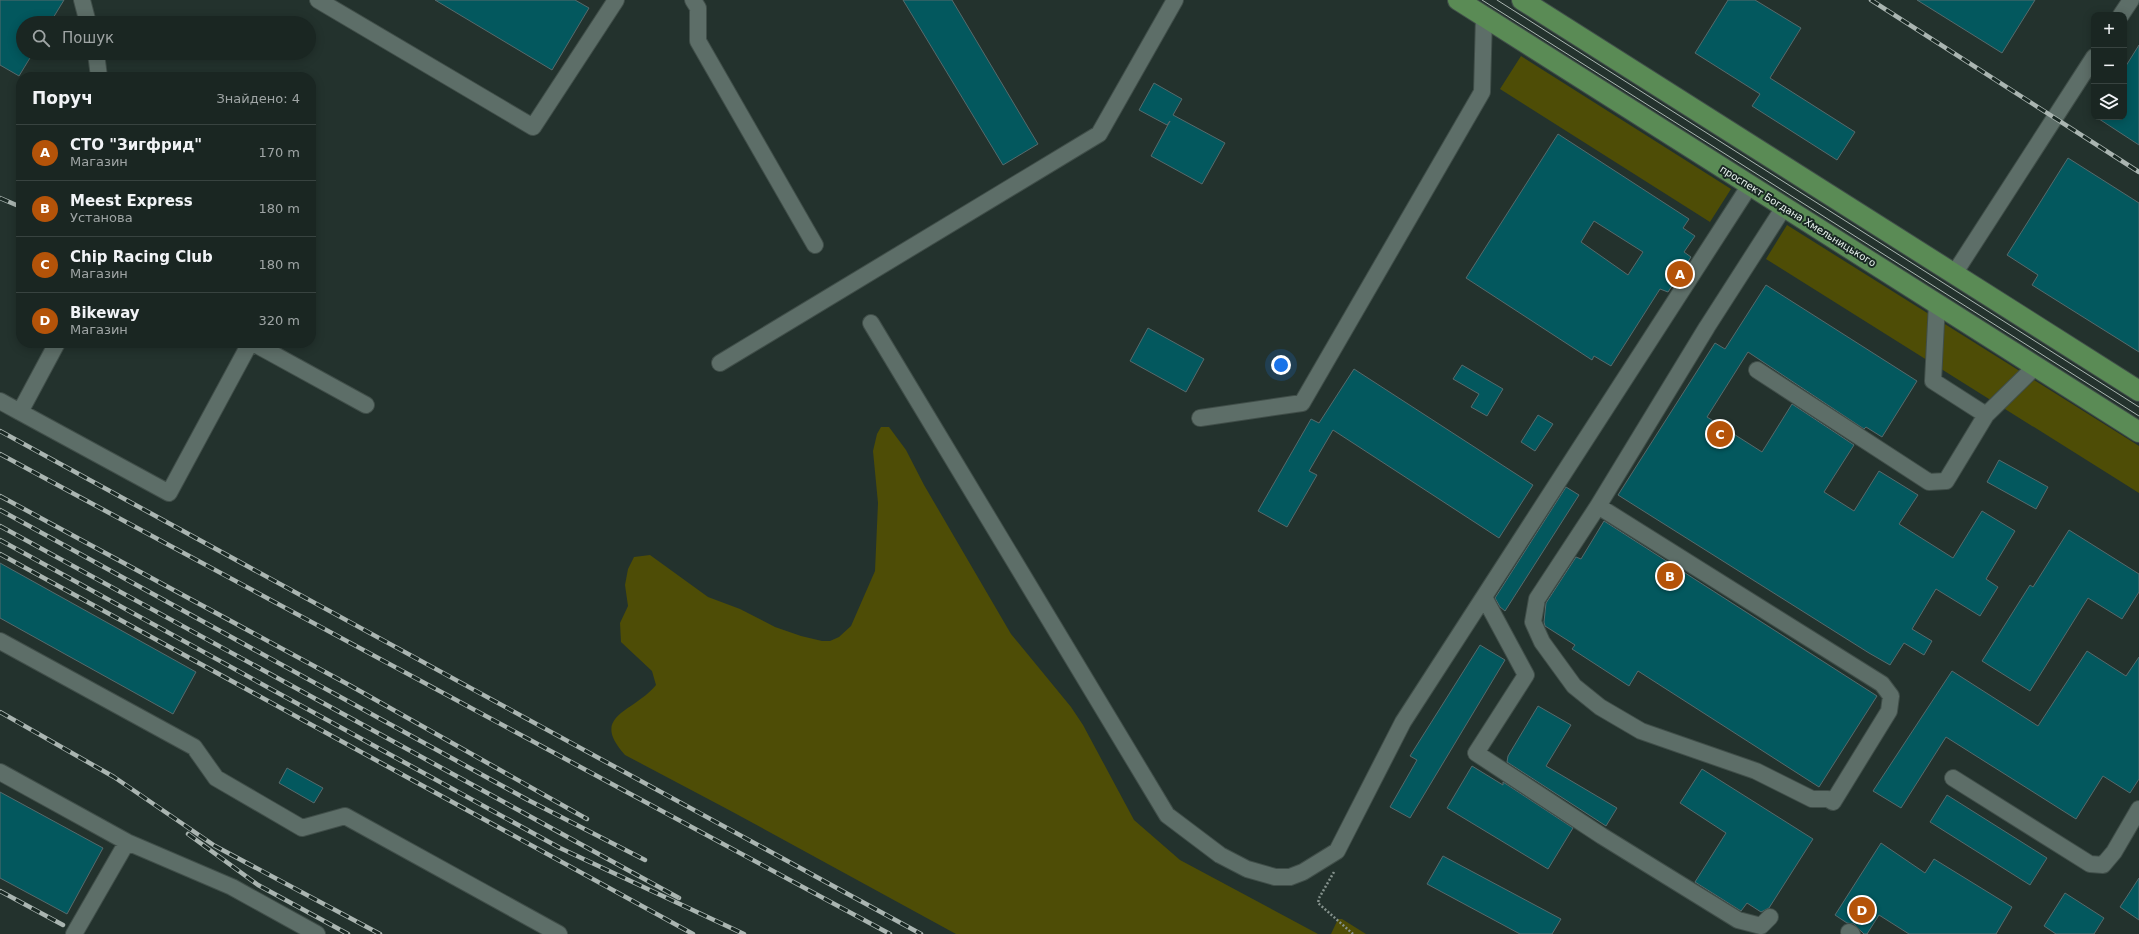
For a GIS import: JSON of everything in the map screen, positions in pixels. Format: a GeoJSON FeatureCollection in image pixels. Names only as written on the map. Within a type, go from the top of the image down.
{"type":"FeatureCollection","features":[{"type":"Feature","properties":{"kind":"main road","name":"проспект Богдана Хмельницького"},"geometry":{"type":"LineString","coordinates":[[1458,0],[2139,432]]}},
{"type":"Feature","properties":{"kind":"main road"},"geometry":{"type":"LineString","coordinates":[[1522,0],[2139,391]]}},
{"type":"Feature","properties":{"kind":"lane"},"geometry":{"type":"LineString","coordinates":[[82,0],[86,16]]}},
{"type":"Feature","properties":{"kind":"lane"},"geometry":{"type":"LineString","coordinates":[[318,0],[533,127],[616,0]]}},
{"type":"Feature","properties":{"kind":"lane"},"geometry":{"type":"LineString","coordinates":[[693,0],[698,8],[698,40],[815,245]]}},
{"type":"Feature","properties":{"kind":"lane"},"geometry":{"type":"LineString","coordinates":[[720,363],[1099,134],[1176,0]]}},
{"type":"Feature","properties":{"kind":"lane"},"geometry":{"type":"LineString","coordinates":[[2123,12],[2131,0]]}},
{"type":"Feature","properties":{"kind":"lane"},"geometry":{"type":"LineString","coordinates":[[1200,418],[1302,403],[1482,92],[1484,16]]}},
{"type":"Feature","properties":{"kind":"lane"},"geometry":{"type":"LineString","coordinates":[[97,60],[98,72]]}},
{"type":"Feature","properties":{"kind":"lane"},"geometry":{"type":"LineString","coordinates":[[1954,274],[2091,62]]}},
{"type":"Feature","properties":{"kind":"lane"},"geometry":{"type":"LineString","coordinates":[[871,323],[1167,815],[1220,855],[1247,869],[1275,877],[1290,878],[1303,872],[1337,851],[1403,722],[1750,186]]}},
{"type":"Feature","properties":{"kind":"lane"},"geometry":{"type":"LineString","coordinates":[[1598,506],[1882,684],[1891,696],[1889,711],[1833,802],[1828,799],[1812,799],[1756,771],[1641,731],[1600,707],[1574,686],[1542,642],[1533,622],[1537,599],[1598,506],[1707,327],[1784,207]]}},
{"type":"Feature","properties":{"kind":"lane"},"geometry":{"type":"LineString","coordinates":[[1937,303],[1933,381],[1986,415]]}},
{"type":"Feature","properties":{"kind":"lane"},"geometry":{"type":"LineString","coordinates":[[20,412],[54,348]]}},
{"type":"Feature","properties":{"kind":"lane"},"geometry":{"type":"LineString","coordinates":[[0,401],[169,493],[247,348]]}},
{"type":"Feature","properties":{"kind":"lane"},"geometry":{"type":"LineString","coordinates":[[262,348],[366,405]]}},
{"type":"Feature","properties":{"kind":"lane"},"geometry":{"type":"LineString","coordinates":[[1757,370],[1929,482],[1946,481],[1986,415],[2036,366]]}},
{"type":"Feature","properties":{"kind":"lane"},"geometry":{"type":"LineString","coordinates":[[1484,597],[1526,675],[1476,753],[1602,836],[1738,920],[1761,926],[1770,917]]}},
{"type":"Feature","properties":{"kind":"lane"},"geometry":{"type":"LineString","coordinates":[[0,641],[194,747],[216,778],[302,828],[345,816],[559,934]]}},
{"type":"Feature","properties":{"kind":"lane"},"geometry":{"type":"LineString","coordinates":[[0,772],[127,842],[232,887],[317,934]]}},
{"type":"Feature","properties":{"kind":"lane"},"geometry":{"type":"LineString","coordinates":[[1953,778],[2090,864],[2102,864],[2114,852],[2139,809]]}},
{"type":"Feature","properties":{"kind":"lane"},"geometry":{"type":"LineString","coordinates":[[74,934],[127,842]]}},
{"type":"Feature","properties":{"kind":"path"},"geometry":{"type":"LineString","coordinates":[[1337,851],[1339,859],[1336,870],[1318,901],[1321,907],[1353,934]]}},
{"type":"Feature","properties":{"kind":"shaded area"},"geometry":{"type":"Polygon","coordinates":[[[1521,56],[1731,189],[1710,222],[1500,89],[1521,56]]]}},
{"type":"Feature","properties":{"kind":"shaded area"},"geometry":{"type":"Polygon","coordinates":[[[1787,225],[2139,446],[2139,493],[1766,259],[1787,225]]]}},
{"type":"Feature","properties":{"kind":"shaded area"},"geometry":{"type":"Polygon","coordinates":[[[881,427],[889,427],[906,450],[924,485],[1011,634],[1071,707],[1083,725],[1134,820],[1180,860],[1318,934],[956,934],[625,755],[615,742],[611,731],[613,723],[618,716],[647,694],[656,685],[652,671],[621,642],[620,623],[628,606],[625,585],[628,569],[634,557],[650,555],[708,597],[740,609],[775,627],[801,636],[822,641],[830,641],[839,637],[851,626],[875,571],[878,503],[873,451],[877,434],[881,427]]]}},
{"type":"Feature","properties":{"kind":"shaded area"},"geometry":{"type":"Polygon","coordinates":[[[1338,919],[1342,919],[1366,934],[1331,934],[1338,919]]]}},
{"type":"Feature","properties":{"kind":"building"},"geometry":{"type":"Polygon","coordinates":[[[0,0],[64,0],[54,16],[16,16],[16,60],[29,60],[21,72],[16,72],[16,74],[0,65],[0,0]]]}},
{"type":"Feature","properties":{"kind":"building"},"geometry":{"type":"Polygon","coordinates":[[[435,0],[575,0],[589,8],[552,70],[435,0]]]}},
{"type":"Feature","properties":{"kind":"building"},"geometry":{"type":"Polygon","coordinates":[[[903,0],[952,0],[1038,144],[1003,165],[903,0]]]}},
{"type":"Feature","properties":{"kind":"building"},"geometry":{"type":"Polygon","coordinates":[[[1728,0],[1755,0],[1801,28],[1770,78],[1855,132],[1837,160],[1752,106],[1760,94],[1695,53],[1728,0]]]}},
{"type":"Feature","properties":{"kind":"building"},"geometry":{"type":"Polygon","coordinates":[[[1917,0],[2035,0],[2002,53],[1917,0]]]}},
{"type":"Feature","properties":{"kind":"building"},"geometry":{"type":"Polygon","coordinates":[[[2139,45],[2139,145],[2101,120],[2127,120],[2127,64],[2139,45]]]}},
{"type":"Feature","properties":{"kind":"building"},"geometry":{"type":"Polygon","coordinates":[[[1154,83],[1182,99],[1173,115],[1225,143],[1202,184],[1151,156],[1170,121],[1167,125],[1139,110],[1154,83]]]}},
{"type":"Feature","properties":{"kind":"building"},"geometry":{"type":"Polygon","coordinates":[[[1558,134],[1689,219],[1683,228],[1695,236],[1684,252],[1691,257],[1668,292],[1660,289],[1611,366],[1594,356],[1592,360],[1466,278],[1558,134]],[[1594,221],[1581,242],[1628,275],[1643,252],[1594,221]]]}},
{"type":"Feature","properties":{"kind":"building"},"geometry":{"type":"Polygon","coordinates":[[[2068,158],[2139,203],[2139,352],[2032,285],[2038,275],[2007,255],[2068,158]]]}},
{"type":"Feature","properties":{"kind":"building"},"geometry":{"type":"Polygon","coordinates":[[[1766,285],[1917,381],[1882,437],[1866,427],[1864,429],[1748,352],[1707,417],[1762,452],[1792,404],[1854,445],[1824,492],[1854,511],[1879,471],[1918,495],[1899,524],[1953,558],[1982,511],[2015,531],[1986,579],[1998,587],[1980,616],[1936,589],[1912,629],[1932,641],[1924,655],[1904,643],[1890,665],[1618,495],[1715,343],[1725,349],[1766,285]]]}},
{"type":"Feature","properties":{"kind":"building"},"geometry":{"type":"Polygon","coordinates":[[[1148,328],[1204,359],[1186,392],[1130,361],[1148,328]]]}},
{"type":"Feature","properties":{"kind":"building"},"geometry":{"type":"Polygon","coordinates":[[[1462,365],[1503,389],[1487,416],[1471,407],[1479,394],[1453,379],[1462,365]]]}},
{"type":"Feature","properties":{"kind":"building"},"geometry":{"type":"Polygon","coordinates":[[[1354,369],[1533,485],[1499,538],[1333,430],[1309,471],[1317,475],[1287,527],[1258,511],[1311,419],[1319,423],[1354,369]]]}},
{"type":"Feature","properties":{"kind":"building"},"geometry":{"type":"Polygon","coordinates":[[[1538,415],[1553,424],[1535,451],[1521,442],[1538,415]]]}},
{"type":"Feature","properties":{"kind":"building"},"geometry":{"type":"Polygon","coordinates":[[[1999,460],[2048,487],[2036,509],[1987,482],[1999,460]]]}},
{"type":"Feature","properties":{"kind":"building"},"geometry":{"type":"Polygon","coordinates":[[[1566,487],[1579,495],[1505,611],[1500,607],[1495,598],[1566,487]]]}},
{"type":"Feature","properties":{"kind":"building"},"geometry":{"type":"Polygon","coordinates":[[[1604,521],[1877,696],[1819,787],[1638,671],[1629,686],[1572,649],[1575,645],[1545,626],[1546,603],[1576,557],[1581,559],[1604,521]]]}},
{"type":"Feature","properties":{"kind":"building"},"geometry":{"type":"Polygon","coordinates":[[[2069,530],[2139,574],[2139,592],[2122,619],[2088,598],[2030,691],[1982,661],[2030,585],[2033,587],[2069,530]]]}},
{"type":"Feature","properties":{"kind":"building"},"geometry":{"type":"Polygon","coordinates":[[[0,563],[196,672],[173,714],[0,618],[0,563]]]}},
{"type":"Feature","properties":{"kind":"building"},"geometry":{"type":"Polygon","coordinates":[[[1480,645],[1505,660],[1410,818],[1390,807],[1417,760],[1410,756],[1480,645]]]}},
{"type":"Feature","properties":{"kind":"building"},"geometry":{"type":"Polygon","coordinates":[[[2087,651],[2126,676],[2139,657],[2139,779],[2130,793],[2103,776],[2076,819],[1946,737],[1901,808],[1873,791],[1952,671],[2038,726],[2087,651]]]}},
{"type":"Feature","properties":{"kind":"building"},"geometry":{"type":"Polygon","coordinates":[[[1538,706],[1571,725],[1546,766],[1617,808],[1606,826],[1507,762],[1508,756],[1538,706]]]}},
{"type":"Feature","properties":{"kind":"building"},"geometry":{"type":"Polygon","coordinates":[[[1472,766],[1503,785],[1503,782],[1573,828],[1548,869],[1447,808],[1472,766]]]}},
{"type":"Feature","properties":{"kind":"building"},"geometry":{"type":"Polygon","coordinates":[[[287,768],[323,788],[314,803],[279,783],[287,768]]]}},
{"type":"Feature","properties":{"kind":"building"},"geometry":{"type":"Polygon","coordinates":[[[1702,769],[1813,839],[1769,908],[1761,912],[1747,903],[1741,911],[1695,882],[1726,833],[1680,803],[1702,769]]]}},
{"type":"Feature","properties":{"kind":"building"},"geometry":{"type":"Polygon","coordinates":[[[0,792],[103,848],[67,914],[0,878],[0,792]]]}},
{"type":"Feature","properties":{"kind":"building"},"geometry":{"type":"Polygon","coordinates":[[[1947,795],[2047,858],[2030,885],[1930,822],[1947,795]]]}},
{"type":"Feature","properties":{"kind":"building"},"geometry":{"type":"Polygon","coordinates":[[[1881,843],[1925,873],[1934,859],[2012,907],[1996,934],[1909,934],[1879,915],[1867,934],[1864,934],[1854,924],[1847,923],[1835,915],[1881,843]]]}},
{"type":"Feature","properties":{"kind":"building"},"geometry":{"type":"Polygon","coordinates":[[[1443,856],[1561,919],[1552,934],[1520,934],[1427,884],[1443,856]]]}},
{"type":"Feature","properties":{"kind":"building"},"geometry":{"type":"Polygon","coordinates":[[[2139,878],[2139,920],[2120,907],[2139,878]]]}},
{"type":"Feature","properties":{"kind":"building"},"geometry":{"type":"Polygon","coordinates":[[[2065,893],[2104,918],[2094,934],[2056,934],[2044,926],[2065,893]]]}},
{"type":"Feature","properties":{"kind":"tram line"},"geometry":{"type":"LineString","coordinates":[[1482,0],[2139,416]]}},
{"type":"Feature","properties":{"kind":"tram line"},"geometry":{"type":"LineString","coordinates":[[1497,0],[2139,407]]}},
{"type":"Feature","properties":{"kind":"railway"},"geometry":{"type":"LineString","coordinates":[[1871,0],[2139,172]]}},
{"type":"Feature","properties":{"kind":"railway"},"geometry":{"type":"LineString","coordinates":[[0,198],[16,205]]}},
{"type":"Feature","properties":{"kind":"railway"},"geometry":{"type":"LineString","coordinates":[[0,431],[921,934]]}},
{"type":"Feature","properties":{"kind":"railway"},"geometry":{"type":"LineString","coordinates":[[0,454],[890,934]]}},
{"type":"Feature","properties":{"kind":"railway"},"geometry":{"type":"LineString","coordinates":[[0,496],[351,686],[587,819]]}},
{"type":"Feature","properties":{"kind":"railway"},"geometry":{"type":"LineString","coordinates":[[0,510],[528,800],[645,860]]}},
{"type":"Feature","properties":{"kind":"railway"},"geometry":{"type":"LineString","coordinates":[[0,526],[679,898]]}},
{"type":"Feature","properties":{"kind":"railway"},"geometry":{"type":"LineString","coordinates":[[0,540],[560,848],[744,934]]}},
{"type":"Feature","properties":{"kind":"railway"},"geometry":{"type":"LineString","coordinates":[[0,554],[693,934]]}},
{"type":"Feature","properties":{"kind":"railway"},"geometry":{"type":"LineString","coordinates":[[0,712],[114,777],[215,846],[380,934]]}},
{"type":"Feature","properties":{"kind":"railway"},"geometry":{"type":"LineString","coordinates":[[188,834],[258,885],[348,934]]}},
{"type":"Feature","properties":{"kind":"railway"},"geometry":{"type":"LineString","coordinates":[[0,891],[63,925]]}},
{"type":"Feature","properties":{"kind":"place","name":"СТО \"Зигфрид\""},"geometry":{"type":"Point","coordinates":[1680,274]}},
{"type":"Feature","properties":{"kind":"place","name":"Chip Racing Club"},"geometry":{"type":"Point","coordinates":[1720,434]}},
{"type":"Feature","properties":{"kind":"place","name":"Meest Express"},"geometry":{"type":"Point","coordinates":[1670,576]}},
{"type":"Feature","properties":{"kind":"place","name":"Bikeway"},"geometry":{"type":"Point","coordinates":[1862,910]}}]}
